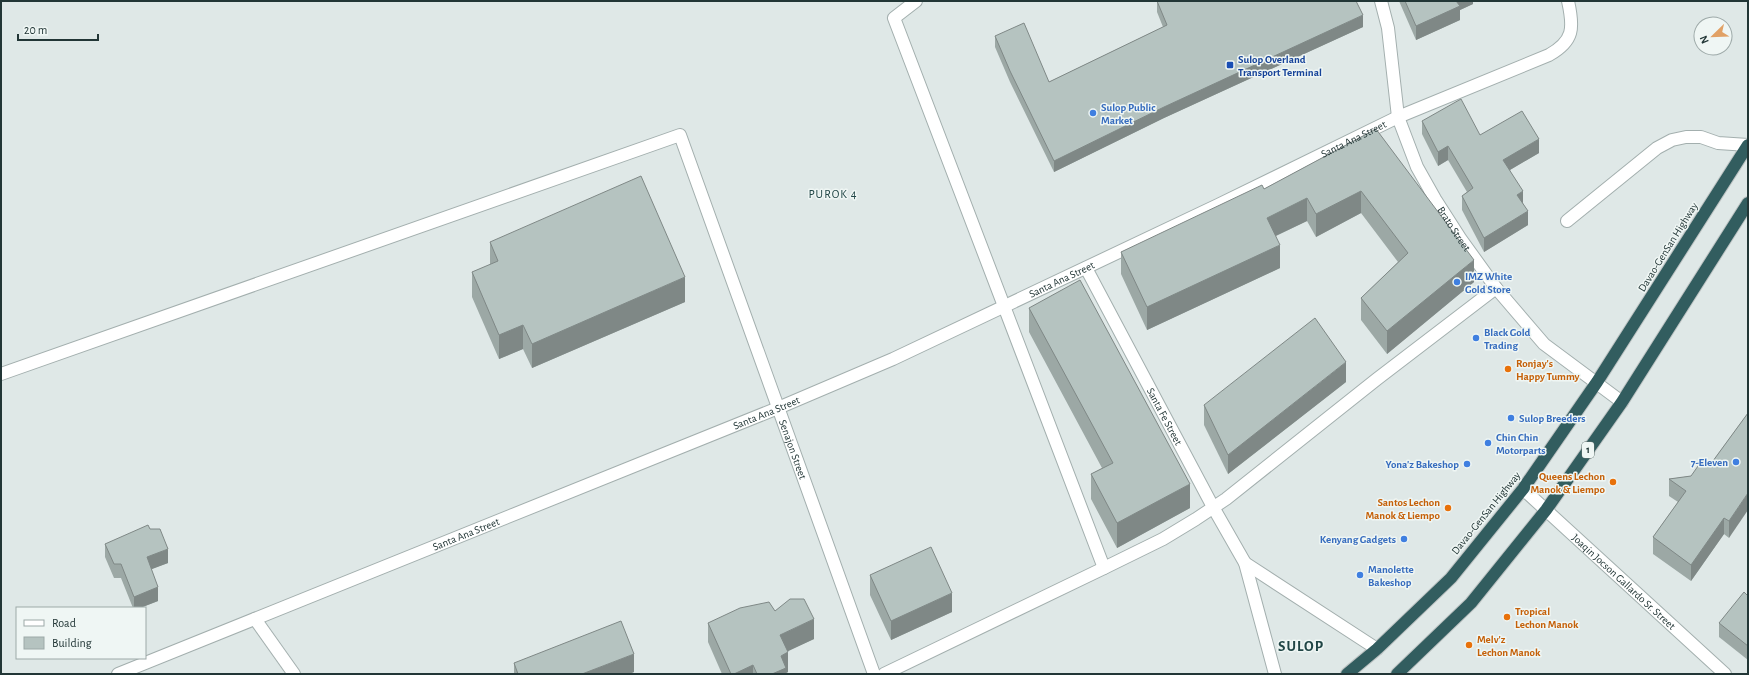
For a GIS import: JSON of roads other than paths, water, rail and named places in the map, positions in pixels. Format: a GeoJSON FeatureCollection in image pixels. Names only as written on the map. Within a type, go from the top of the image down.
{"type":"FeatureCollection","features":[{"type":"Feature","properties":{"kind":"highway","name":"Davao-GenSan Highway"},"geometry":{"type":"LineString","coordinates":[[1347,674],[1377,649],[1451,578],[1523,489],[1597,382],[1748,145]]}},
{"type":"Feature","properties":{"kind":"highway","name":"1"},"geometry":{"type":"LineString","coordinates":[[1397,674],[1471,603],[1546,510],[1622,402],[1748,203]]}},
{"type":"Feature","properties":{"kind":"street"},"geometry":{"type":"LineString","coordinates":[[916,1],[894,18],[1104,568]]}},
{"type":"Feature","properties":{"kind":"street","name":"Brato Street"},"geometry":{"type":"LineString","coordinates":[[1381,1],[1388,28],[1398,117],[1417,167],[1424,180],[1460,238],[1496,288],[1544,344],[1622,402]]}},
{"type":"Feature","properties":{"kind":"street","name":"Santa Ana Street"},"geometry":{"type":"LineString","coordinates":[[118,674],[778,408],[893,359],[1005,307],[1398,117],[1549,55],[1561,49],[1570,38],[1572,23],[1568,1]]}},
{"type":"Feature","properties":{"kind":"street","name":"Senajon Street"},"geometry":{"type":"LineString","coordinates":[[1,374],[680,135],[874,674]]}},
{"type":"Feature","properties":{"kind":"street"},"geometry":{"type":"LineString","coordinates":[[1567,221],[1657,148],[1672,140],[1686,137],[1701,137],[1718,143],[1748,145]]}},
{"type":"Feature","properties":{"kind":"street","name":"Santa Fe Street"},"geometry":{"type":"LineString","coordinates":[[1086,268],[1213,507],[1245,564],[1275,674]]}},
{"type":"Feature","properties":{"kind":"street"},"geometry":{"type":"LineString","coordinates":[[884,674],[1163,539],[1213,507],[1496,288]]}},
{"type":"Feature","properties":{"kind":"street","name":"Joaqin Jocson Gallardo Sr. Street"},"geometry":{"type":"LineString","coordinates":[[1523,489],[1725,674]]}},
{"type":"Feature","properties":{"kind":"street","name":"Santa Fe Street"},"geometry":{"type":"LineString","coordinates":[[1245,564],[1377,649]]}},
{"type":"Feature","properties":{"kind":"street"},"geometry":{"type":"LineString","coordinates":[[255,619],[294,674]]}},
{"type":"Feature","properties":{"kind":"place","name":"Sulop Overland Transport Terminal"},"geometry":{"type":"Point","coordinates":[1230,65]}},
{"type":"Feature","properties":{"kind":"place","name":"Sulop Public Market"},"geometry":{"type":"Point","coordinates":[1093,113]}},
{"type":"Feature","properties":{"kind":"place","name":"IMZ White Gold Store"},"geometry":{"type":"Point","coordinates":[1457,282]}},
{"type":"Feature","properties":{"kind":"place","name":"Black Gold Trading"},"geometry":{"type":"Point","coordinates":[1476,338]}},
{"type":"Feature","properties":{"kind":"place","name":"Ronjay's Happy Tummy"},"geometry":{"type":"Point","coordinates":[1508,369]}},
{"type":"Feature","properties":{"kind":"place","name":"Sulop Breeders"},"geometry":{"type":"Point","coordinates":[1511,418]}},
{"type":"Feature","properties":{"kind":"place","name":"Chin Chin Motorparts"},"geometry":{"type":"Point","coordinates":[1488,443]}},
{"type":"Feature","properties":{"kind":"place","name":"7-Eleven"},"geometry":{"type":"Point","coordinates":[1736,462]}},
{"type":"Feature","properties":{"kind":"place","name":"Yona'z Bakeshop"},"geometry":{"type":"Point","coordinates":[1467,464]}},
{"type":"Feature","properties":{"kind":"place","name":"Queens Lechon Manok & Liempo"},"geometry":{"type":"Point","coordinates":[1613,482]}},
{"type":"Feature","properties":{"kind":"place","name":"Santos Lechon Manok & Liempo"},"geometry":{"type":"Point","coordinates":[1448,508]}},
{"type":"Feature","properties":{"kind":"place","name":"Kenyang Gadgets"},"geometry":{"type":"Point","coordinates":[1404,539]}},
{"type":"Feature","properties":{"kind":"place","name":"Manolette Bakeshop"},"geometry":{"type":"Point","coordinates":[1360,575]}},
{"type":"Feature","properties":{"kind":"place","name":"Tropical Lechon Manok"},"geometry":{"type":"Point","coordinates":[1507,617]}},
{"type":"Feature","properties":{"kind":"place","name":"Melv'z Lechon Manok"},"geometry":{"type":"Point","coordinates":[1469,645]}},
{"type":"Feature","properties":{"kind":"district","name":"PUROK 4"},"geometry":{"type":"Point","coordinates":[833,194]}},
{"type":"Feature","properties":{"kind":"district","name":"SULOP"},"geometry":{"type":"Point","coordinates":[1301,646]}}]}
